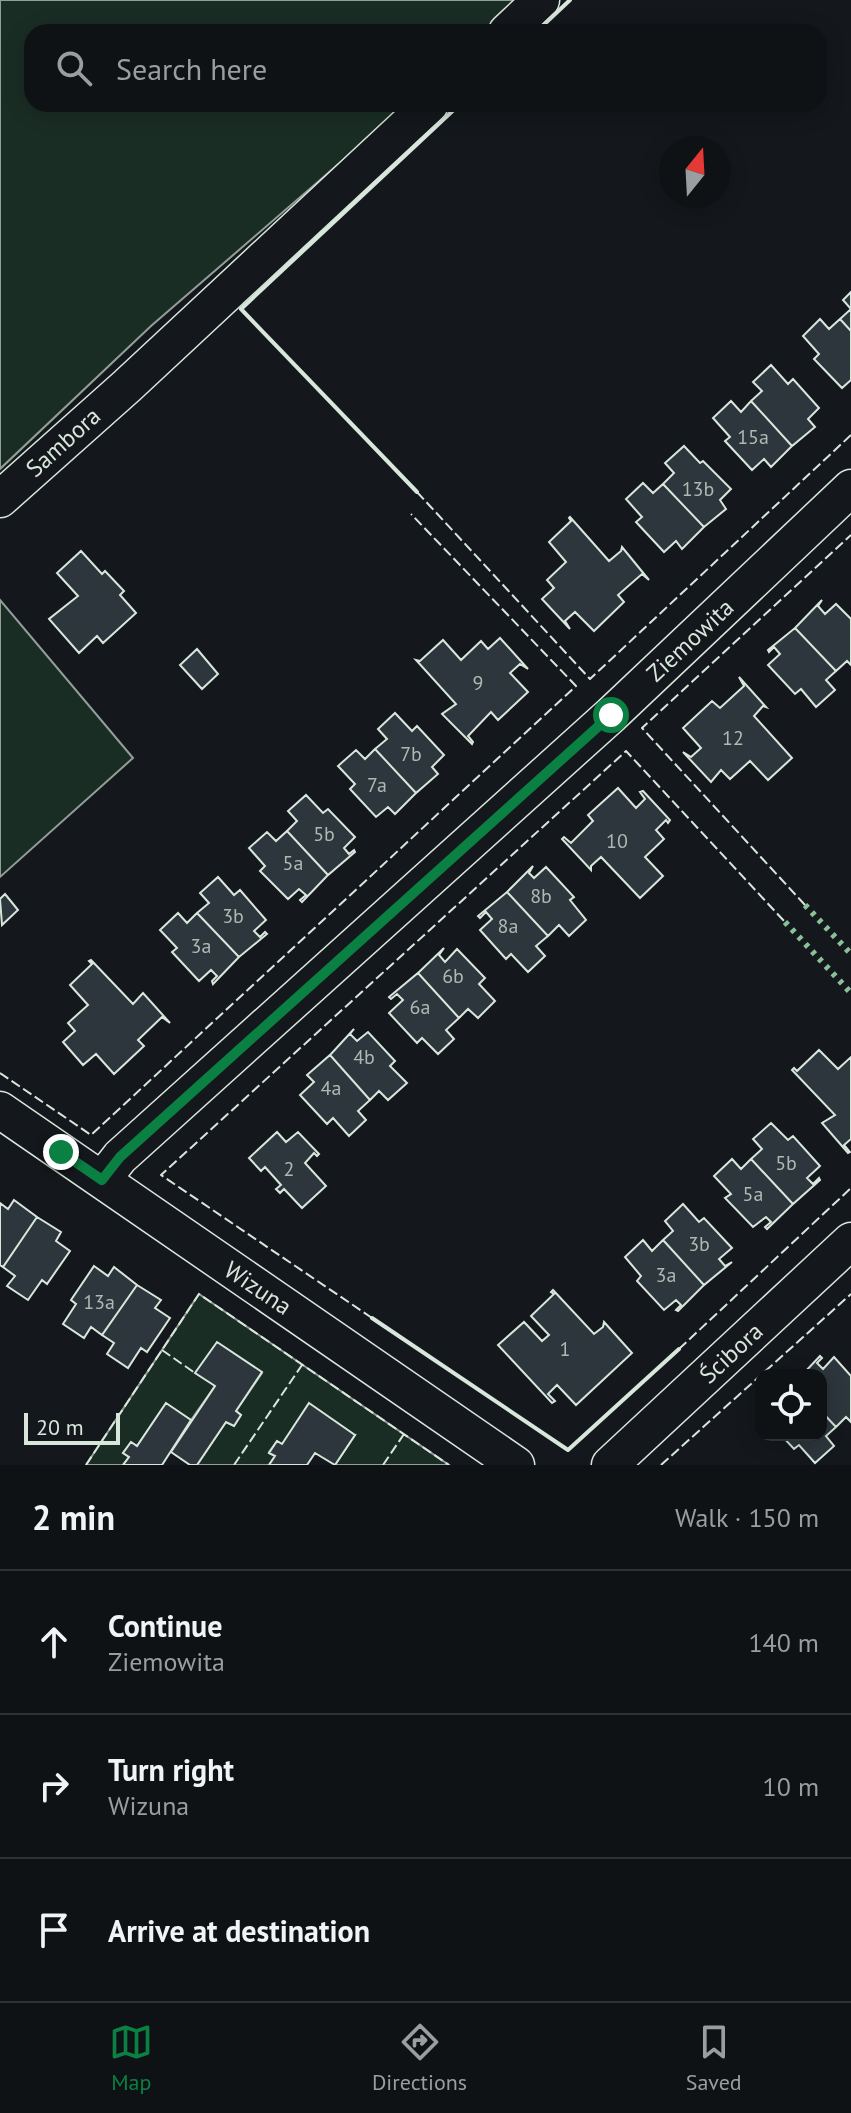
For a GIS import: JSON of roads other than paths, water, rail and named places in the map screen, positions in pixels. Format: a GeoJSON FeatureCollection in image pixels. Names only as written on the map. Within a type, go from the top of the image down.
{"type":"FeatureCollection","features":[{"type":"Feature","properties":{"kind":"street"},"geometry":{"type":"LineString","coordinates":[[516,24],[541,0]]}},
{"type":"Feature","properties":{"kind":"street","name":"Sambora"},"geometry":{"type":"LineString","coordinates":[[0,499],[127,386],[421,112]]}},
{"type":"Feature","properties":{"kind":"street","name":"Ziemowita"},"geometry":{"type":"LineString","coordinates":[[102,1180],[120,1157],[611,715],[851,488]]}},
{"type":"Feature","properties":{"kind":"street","name":"Wizuna"},"geometry":{"type":"LineString","coordinates":[[0,1110],[516,1465]]}},
{"type":"Feature","properties":{"kind":"street","name":"Ścibora"},"geometry":{"type":"LineString","coordinates":[[610,1465],[851,1241]]}}]}
